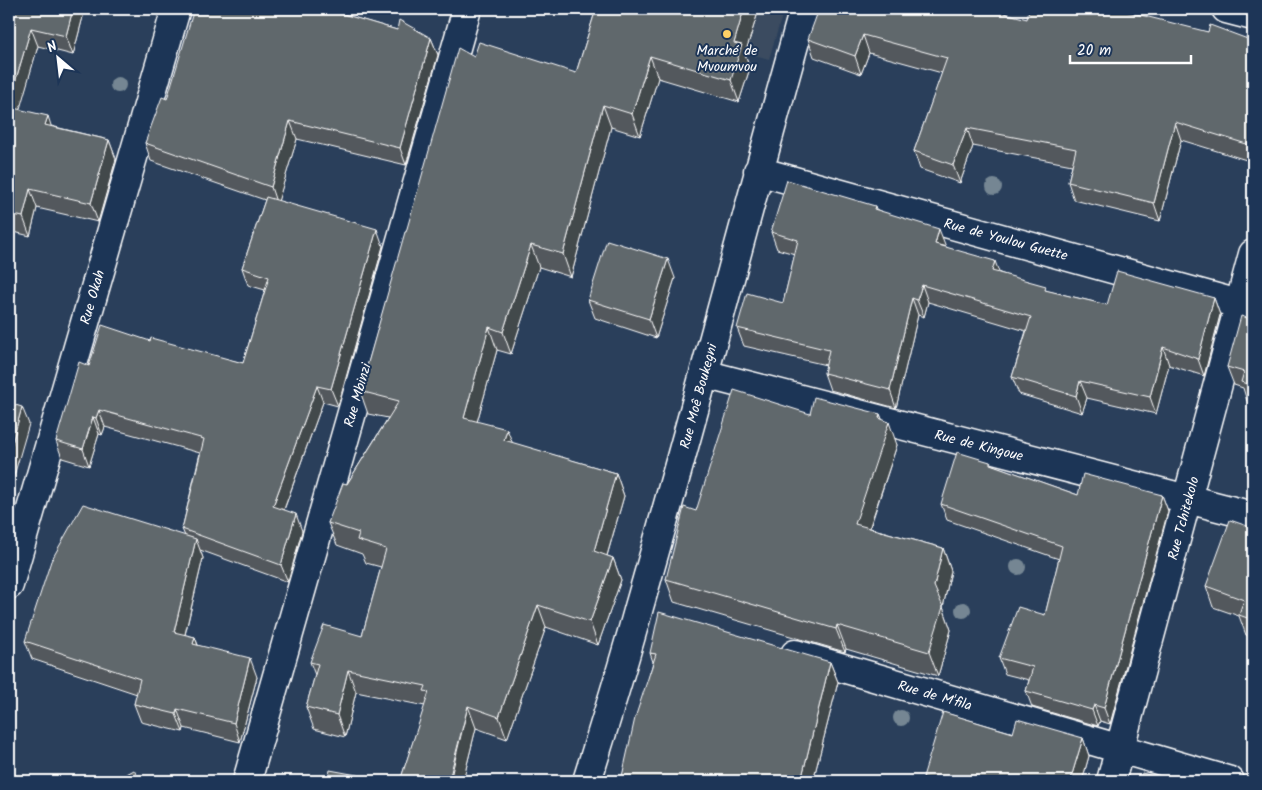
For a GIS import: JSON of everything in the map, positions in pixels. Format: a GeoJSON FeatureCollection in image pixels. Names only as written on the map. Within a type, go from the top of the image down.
{"type":"FeatureCollection","features":[{"type":"Feature","properties":{"kind":"street","name":"Rue Okah"},"geometry":{"type":"LineString","coordinates":[[9,585],[176,9]]}},
{"type":"Feature","properties":{"kind":"street","name":"Rue Mbinzi"},"geometry":{"type":"LineString","coordinates":[[247,781],[468,9]]}},
{"type":"Feature","properties":{"kind":"street","name":"Rue Moê Boukegni"},"geometry":{"type":"LineString","coordinates":[[587,781],[648,611],[704,374],[758,171],[804,9]]}},
{"type":"Feature","properties":{"kind":"street"},"geometry":{"type":"LineString","coordinates":[[1226,9],[1253,16]]}},
{"type":"Feature","properties":{"kind":"street","name":"Rue de Youlou Guette"},"geometry":{"type":"LineString","coordinates":[[758,171],[1247,306]]}},
{"type":"Feature","properties":{"kind":"street","name":"Rue Tchitekolo"},"geometry":{"type":"LineString","coordinates":[[1111,781],[1188,499],[1247,306],[1253,254]]}},
{"type":"Feature","properties":{"kind":"street","name":"Rue de Kingoue"},"geometry":{"type":"LineString","coordinates":[[704,374],[1253,516]]}},
{"type":"Feature","properties":{"kind":"street","name":"Rue de M'fila"},"geometry":{"type":"LineString","coordinates":[[771,647],[1230,781]]}},
{"type":"Feature","properties":{"kind":"shaded area","name":"Marché de Mvoumvou"},"geometry":{"type":"Polygon","coordinates":[[[585,9],[784,9],[769,59],[585,9]]]}},
{"type":"Feature","properties":{"kind":"building"},"geometry":{"type":"Polygon","coordinates":[[[9,9],[73,9],[66,36],[31,28],[9,103],[9,9]]]}},
{"type":"Feature","properties":{"kind":"building"},"geometry":{"type":"Polygon","coordinates":[[[194,9],[326,9],[397,30],[399,20],[431,38],[400,148],[290,121],[271,187],[145,143],[162,97],[167,99],[194,9]]]}},
{"type":"Feature","properties":{"kind":"building"},"geometry":{"type":"Polygon","coordinates":[[[596,9],[744,9],[734,43],[742,45],[731,80],[650,56],[632,114],[603,105],[563,254],[531,245],[503,332],[489,327],[464,418],[507,429],[504,440],[616,473],[594,551],[613,558],[590,622],[538,605],[499,717],[468,706],[449,780],[438,776],[437,781],[400,781],[429,692],[424,691],[426,686],[348,670],[337,715],[306,707],[318,664],[310,662],[324,625],[362,636],[386,549],[357,540],[359,533],[328,523],[343,483],[347,484],[399,401],[360,391],[458,48],[474,57],[479,42],[576,73],[596,9]]]}},
{"type":"Feature","properties":{"kind":"building"},"geometry":{"type":"Polygon","coordinates":[[[819,9],[990,9],[1027,19],[1029,9],[1117,9],[1208,32],[1210,25],[1253,41],[1253,146],[1175,122],[1154,203],[1068,182],[1076,149],[967,128],[953,165],[914,151],[947,58],[863,35],[855,56],[808,39],[819,9]]]}},
{"type":"Feature","properties":{"kind":"building"},"geometry":{"type":"Polygon","coordinates":[[[9,107],[48,116],[45,125],[109,140],[91,203],[30,189],[23,217],[9,214],[9,107]]]}},
{"type":"Feature","properties":{"kind":"building"},"geometry":{"type":"Polygon","coordinates":[[[787,180],[875,206],[874,209],[939,229],[935,244],[995,261],[992,271],[1046,286],[1045,290],[1107,305],[1117,271],[1214,298],[1198,359],[1163,347],[1150,397],[1080,381],[1076,396],[1012,377],[1031,317],[922,285],[917,300],[912,298],[890,390],[824,373],[829,350],[737,328],[747,293],[783,303],[798,240],[771,232],[787,180]]]}},
{"type":"Feature","properties":{"kind":"building"},"geometry":{"type":"Polygon","coordinates":[[[266,197],[377,229],[331,389],[317,386],[273,506],[296,514],[281,565],[182,529],[204,439],[99,410],[96,418],[93,417],[83,449],[56,441],[79,362],[89,366],[102,325],[150,341],[151,338],[243,363],[269,277],[242,268],[266,197]]]}},
{"type":"Feature","properties":{"kind":"building"},"geometry":{"type":"Polygon","coordinates":[[[607,240],[668,259],[649,319],[588,300],[607,240]]]}},
{"type":"Feature","properties":{"kind":"building"},"geometry":{"type":"Polygon","coordinates":[[[1241,316],[1253,320],[1253,386],[1241,382],[1244,372],[1227,367],[1241,316]]]}},
{"type":"Feature","properties":{"kind":"building"},"geometry":{"type":"Polygon","coordinates":[[[734,390],[810,414],[814,397],[880,414],[879,418],[889,422],[855,524],[943,548],[934,586],[943,607],[929,652],[837,625],[836,629],[666,579],[684,507],[696,511],[734,390]]]}},
{"type":"Feature","properties":{"kind":"building"},"geometry":{"type":"Polygon","coordinates":[[[9,403],[22,407],[9,454],[9,403]]]}},
{"type":"Feature","properties":{"kind":"building"},"geometry":{"type":"Polygon","coordinates":[[[957,452],[990,462],[990,464],[1078,495],[1083,474],[1162,495],[1104,708],[1094,705],[1092,710],[1026,691],[1033,667],[999,658],[1018,607],[1045,615],[1062,546],[941,504],[957,452]]]}},
{"type":"Feature","properties":{"kind":"building"},"geometry":{"type":"Polygon","coordinates":[[[83,504],[196,539],[174,632],[195,637],[193,644],[250,658],[234,723],[177,709],[176,714],[134,704],[140,679],[25,641],[51,561],[83,504]]]}},
{"type":"Feature","properties":{"kind":"building"},"geometry":{"type":"Polygon","coordinates":[[[1230,520],[1253,528],[1253,620],[1239,615],[1244,600],[1206,586],[1230,520]]]}},
{"type":"Feature","properties":{"kind":"building"},"geometry":{"type":"Polygon","coordinates":[[[659,612],[830,662],[801,781],[621,781],[635,718],[656,654],[650,653],[659,612]]]}},
{"type":"Feature","properties":{"kind":"building"},"geometry":{"type":"Polygon","coordinates":[[[943,712],[1013,733],[1017,719],[1083,738],[1070,781],[936,781],[923,777],[943,712]]]}},
{"type":"Feature","properties":{"kind":"building"},"geometry":{"type":"Polygon","coordinates":[[[134,770],[140,781],[114,781],[134,770]]]}},
{"type":"Feature","properties":{"kind":"building"},"geometry":{"type":"Polygon","coordinates":[[[330,770],[389,781],[328,781],[330,770]]]}},
{"type":"Feature","properties":{"kind":"building"},"geometry":{"type":"Polygon","coordinates":[[[1142,773],[1170,781],[1140,781],[1142,773]]]}},
{"type":"Feature","properties":{"kind":"place","name":"Marché de Mvoumvou"},"geometry":{"type":"Point","coordinates":[727,34]}}]}
